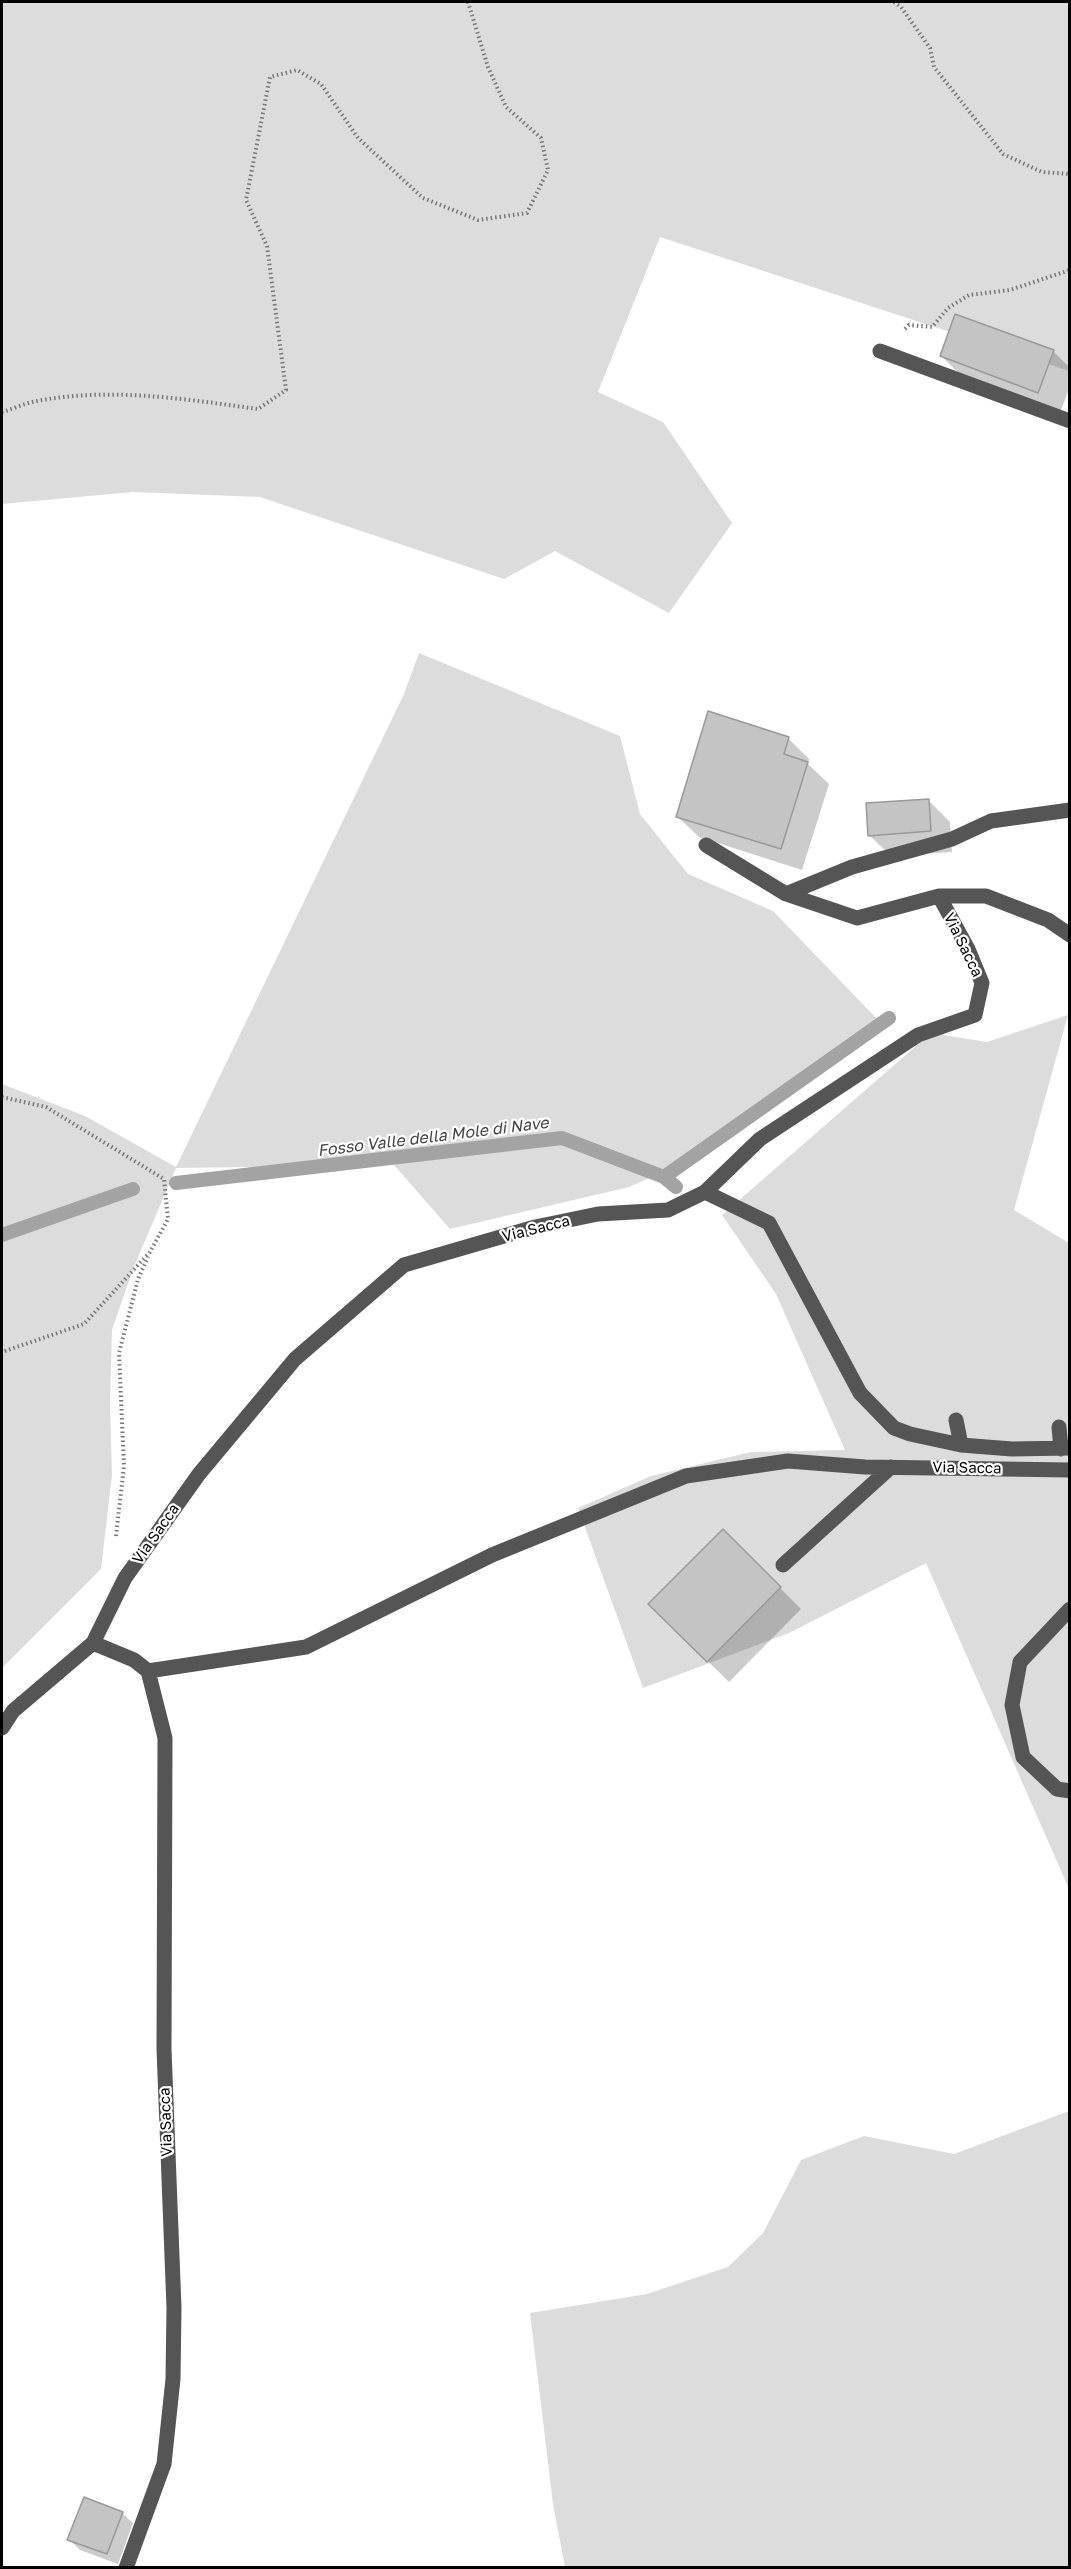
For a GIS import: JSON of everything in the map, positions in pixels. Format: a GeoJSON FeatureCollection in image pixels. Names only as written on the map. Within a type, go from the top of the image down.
{"type":"FeatureCollection","features":[{"type":"Feature","properties":{"kind":"street"},"geometry":{"type":"LineString","coordinates":[[880,351],[1070,421]]}},
{"type":"Feature","properties":{"kind":"street"},"geometry":{"type":"LineString","coordinates":[[706,844],[786,894],[852,867],[952,839],[991,822],[1070,810]]}},
{"type":"Feature","properties":{"kind":"street","name":"Via Sacca"},"geometry":{"type":"LineString","coordinates":[[786,894],[857,918],[939,896],[986,896],[1048,920],[1070,934]]}},
{"type":"Feature","properties":{"kind":"street","name":"Via Sacca"},"geometry":{"type":"LineString","coordinates":[[2,1728],[13,1711],[93,1643],[125,1578],[199,1474],[295,1359],[404,1265],[535,1227],[598,1214],[668,1210],[705,1192],[760,1139],[908,1041],[918,1035],[975,1015],[982,983],[968,949],[939,896]]}},
{"type":"Feature","properties":{"kind":"street"},"geometry":{"type":"LineString","coordinates":[[705,1192],[769,1222],[860,1393],[894,1428],[910,1434],[961,1445],[1065,1449],[1059,1427]]}},
{"type":"Feature","properties":{"kind":"street"},"geometry":{"type":"LineString","coordinates":[[956,1420],[961,1445]]}},
{"type":"Feature","properties":{"kind":"street","name":"Via Sacca"},"geometry":{"type":"LineString","coordinates":[[126,2568],[164,2464],[172,2379],[174,2308],[164,2049],[165,1738],[148,1671],[306,1647],[492,1555],[686,1476],[788,1461],[891,1467],[1070,1470]]}},
{"type":"Feature","properties":{"kind":"street"},"geometry":{"type":"LineString","coordinates":[[783,1565],[891,1467]]}},
{"type":"Feature","properties":{"kind":"street"},"geometry":{"type":"LineString","coordinates":[[1070,1609],[1020,1662],[1012,1705],[1023,1757],[1057,1789],[1070,1791]]}},
{"type":"Feature","properties":{"kind":"street"},"geometry":{"type":"LineString","coordinates":[[93,1643],[134,1660],[148,1671]]}},
{"type":"Feature","properties":{"kind":"path"},"geometry":{"type":"LineString","coordinates":[[2,412],[36,401],[116,394],[183,399],[258,409],[286,390],[267,246],[246,200],[260,141],[270,77],[297,70],[321,84],[358,138],[423,198],[478,220],[527,213],[548,170],[541,138],[506,107],[488,67],[468,2]]}},
{"type":"Feature","properties":{"kind":"path"},"geometry":{"type":"LineString","coordinates":[[894,2],[901,7],[930,48],[934,67],[1003,154],[1042,172],[1070,174]]}},
{"type":"Feature","properties":{"kind":"path"},"geometry":{"type":"LineString","coordinates":[[880,351],[909,325],[932,327],[948,308],[969,295],[1010,290],[1070,270]]}},
{"type":"Feature","properties":{"kind":"path"},"geometry":{"type":"LineString","coordinates":[[2,1097],[46,1107],[164,1179],[168,1219],[138,1279],[119,1353],[124,1466]]}},
{"type":"Feature","properties":{"kind":"path"},"geometry":{"type":"LineString","coordinates":[[2,1352],[84,1324],[150,1252]]}},
{"type":"Feature","properties":{"kind":"shaded area"},"geometry":{"type":"Polygon","coordinates":[[[2,2],[1069,2],[1069,371],[660,237],[598,392],[663,422],[732,523],[669,613],[555,551],[504,579],[260,497],[133,492],[2,504],[2,2]]]}},
{"type":"Feature","properties":{"kind":"shaded area"},"geometry":{"type":"Polygon","coordinates":[[[419,653],[620,736],[640,814],[688,874],[773,911],[880,1022],[692,1159],[629,1187],[450,1229],[394,1165],[176,1168],[133,1269],[112,1330],[110,1404],[112,1475],[101,1569],[2,1668],[2,1084],[85,1116],[176,1167],[404,694],[419,653]]]}},
{"type":"Feature","properties":{"kind":"shaded area"},"geometry":{"type":"Polygon","coordinates":[[[1068,1015],[1014,1210],[1069,1243],[1069,1889],[926,1563],[789,1633],[643,1688],[578,1508],[651,1476],[751,1452],[845,1450],[776,1294],[722,1215],[931,1033],[987,1042],[1068,1015]]]}},
{"type":"Feature","properties":{"kind":"shaded area"},"geometry":{"type":"Polygon","coordinates":[[[1069,2111],[1069,2567],[565,2567],[553,2504],[530,2313],[647,2294],[728,2267],[763,2233],[801,2160],[864,2136],[954,2154],[1069,2111]]]}},
{"type":"Feature","properties":{"kind":"building"},"geometry":{"type":"Polygon","coordinates":[[[955,314],[1054,350],[1038,393],[940,356],[955,314]]]}},
{"type":"Feature","properties":{"kind":"building"},"geometry":{"type":"Polygon","coordinates":[[[708,711],[789,737],[784,754],[808,762],[781,849],[676,817],[708,711]]]}},
{"type":"Feature","properties":{"kind":"building"},"geometry":{"type":"Polygon","coordinates":[[[929,799],[931,831],[868,836],[866,803],[929,799]]]}},
{"type":"Feature","properties":{"kind":"building"},"geometry":{"type":"Polygon","coordinates":[[[723,1529],[781,1587],[707,1662],[648,1604],[723,1529]]]}},
{"type":"Feature","properties":{"kind":"building"},"geometry":{"type":"Polygon","coordinates":[[[84,2497],[123,2512],[107,2554],[67,2540],[84,2497]]]}},
{"type":"Feature","properties":{"kind":"waterway","name":"Fosso Valle della Mole di Nave"},"geometry":{"type":"LineString","coordinates":[[176,1183],[562,1138],[664,1177],[889,1018]]}},
{"type":"Feature","properties":{"kind":"waterway"},"geometry":{"type":"LineString","coordinates":[[664,1177],[676,1187]]}},
{"type":"Feature","properties":{"kind":"waterway","name":"Fosso Valle della Mole di Nave"},"geometry":{"type":"LineString","coordinates":[[2,1235],[133,1189]]}}]}
